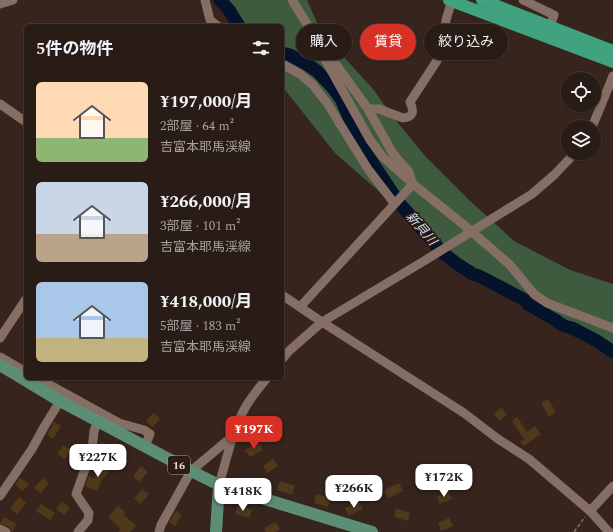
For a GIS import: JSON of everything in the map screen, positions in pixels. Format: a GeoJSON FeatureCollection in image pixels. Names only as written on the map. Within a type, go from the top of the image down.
{"type":"FeatureCollection","features":[{"type":"Feature","properties":{"kind":"highway"},"geometry":{"type":"LineString","coordinates":[[449,0],[613,62]]}},
{"type":"Feature","properties":{"kind":"highway"},"geometry":{"type":"LineString","coordinates":[[482,0],[613,51]]}},
{"type":"Feature","properties":{"kind":"main road","name":"16"},"geometry":{"type":"LineString","coordinates":[[0,365],[24,379]]}},
{"type":"Feature","properties":{"kind":"main road","name":"16"},"geometry":{"type":"LineString","coordinates":[[25,380],[98,421],[118,427],[145,446],[219,485],[372,532]]}},
{"type":"Feature","properties":{"kind":"main road"},"geometry":{"type":"LineString","coordinates":[[216,532],[219,485]]}},
{"type":"Feature","properties":{"kind":"street"},"geometry":{"type":"LineString","coordinates":[[0,4],[13,0]]}},
{"type":"Feature","properties":{"kind":"street"},"geometry":{"type":"LineString","coordinates":[[205,0],[208,23]]}},
{"type":"Feature","properties":{"kind":"street"},"geometry":{"type":"LineString","coordinates":[[292,0],[306,24]]}},
{"type":"Feature","properties":{"kind":"street"},"geometry":{"type":"LineString","coordinates":[[368,110],[379,109],[403,118],[411,116],[413,109],[410,102],[442,53],[447,15],[452,0]]}},
{"type":"Feature","properties":{"kind":"street"},"geometry":{"type":"LineString","coordinates":[[524,0],[554,15],[550,26]]}},
{"type":"Feature","properties":{"kind":"street"},"geometry":{"type":"LineString","coordinates":[[325,60],[370,140],[382,156],[413,184],[509,264],[534,294],[547,302],[613,328]]}},
{"type":"Feature","properties":{"kind":"street"},"geometry":{"type":"LineString","coordinates":[[332,60],[368,110],[392,152],[409,172],[413,184]]}},
{"type":"Feature","properties":{"kind":"street"},"geometry":{"type":"LineString","coordinates":[[284,65],[300,74],[313,85],[327,103],[368,169],[394,203]]}},
{"type":"Feature","properties":{"kind":"street"},"geometry":{"type":"LineString","coordinates":[[595,120],[613,76]]}},
{"type":"Feature","properties":{"kind":"street"},"geometry":{"type":"LineString","coordinates":[[0,104],[24,121]]}},
{"type":"Feature","properties":{"kind":"street"},"geometry":{"type":"LineString","coordinates":[[284,357],[322,322],[424,262],[532,194],[568,160]]}},
{"type":"Feature","properties":{"kind":"street"},"geometry":{"type":"LineString","coordinates":[[300,307],[413,184]]}},
{"type":"Feature","properties":{"kind":"street"},"geometry":{"type":"LineString","coordinates":[[284,296],[464,413],[498,439],[529,459],[590,511],[609,532]]}},
{"type":"Feature","properties":{"kind":"street"},"geometry":{"type":"LineString","coordinates":[[0,338],[24,302]]}},
{"type":"Feature","properties":{"kind":"street"},"geometry":{"type":"LineString","coordinates":[[0,358],[24,371]]}},
{"type":"Feature","properties":{"kind":"street"},"geometry":{"type":"LineString","coordinates":[[40,380],[118,427]]}},
{"type":"Feature","properties":{"kind":"street"},"geometry":{"type":"LineString","coordinates":[[219,485],[236,427],[244,409],[265,380]]}},
{"type":"Feature","properties":{"kind":"street"},"geometry":{"type":"LineString","coordinates":[[0,496],[32,449],[60,401]]}},
{"type":"Feature","properties":{"kind":"street"},"geometry":{"type":"LineString","coordinates":[[78,532],[88,520],[89,513],[76,494],[92,450],[94,432],[98,421]]}},
{"type":"Feature","properties":{"kind":"street"},"geometry":{"type":"LineString","coordinates":[[159,532],[161,525],[191,471],[234,435]]}},
{"type":"Feature","properties":{"kind":"street"},"geometry":{"type":"LineString","coordinates":[[590,511],[613,486]]}},
{"type":"Feature","properties":{"kind":"street"},"geometry":{"type":"LineString","coordinates":[[0,529],[6,532]]}},
{"type":"Feature","properties":{"kind":"path"},"geometry":{"type":"LineString","coordinates":[[574,532],[590,511]]}},
{"type":"Feature","properties":{"kind":"green space"},"geometry":{"type":"Polygon","coordinates":[[[228,0],[307,0],[318,24],[296,24],[296,60],[347,60],[373,89],[390,113],[425,156],[469,200],[514,241],[570,270],[613,284],[613,344],[514,296],[437,242],[335,153],[284,89],[284,24],[243,24],[228,0]]]}},
{"type":"Feature","properties":{"kind":"building"},"geometry":{"type":"Polygon","coordinates":[[[548,399],[556,412],[549,417],[541,403],[548,399]]]}},
{"type":"Feature","properties":{"kind":"building"},"geometry":{"type":"Polygon","coordinates":[[[502,408],[507,415],[499,421],[494,413],[502,408]]]}},
{"type":"Feature","properties":{"kind":"building"},"geometry":{"type":"Polygon","coordinates":[[[153,413],[160,418],[153,427],[146,421],[153,413]]]}},
{"type":"Feature","properties":{"kind":"building"},"geometry":{"type":"Polygon","coordinates":[[[517,417],[527,432],[535,426],[541,434],[524,446],[520,442],[524,439],[512,421],[517,417]]]}},
{"type":"Feature","properties":{"kind":"building"},"geometry":{"type":"Polygon","coordinates":[[[54,422],[61,426],[53,439],[47,435],[54,422]]]}},
{"type":"Feature","properties":{"kind":"building"},"geometry":{"type":"Polygon","coordinates":[[[101,441],[114,448],[110,456],[98,450],[101,441]]]}},
{"type":"Feature","properties":{"kind":"building"},"geometry":{"type":"Polygon","coordinates":[[[258,442],[263,450],[250,457],[245,450],[258,442]]]}},
{"type":"Feature","properties":{"kind":"building"},"geometry":{"type":"Polygon","coordinates":[[[63,445],[71,450],[65,459],[57,454],[63,445]]]}},
{"type":"Feature","properties":{"kind":"building"},"geometry":{"type":"Polygon","coordinates":[[[273,459],[278,466],[267,473],[263,466],[273,459]]]}},
{"type":"Feature","properties":{"kind":"building"},"geometry":{"type":"Polygon","coordinates":[[[105,462],[112,467],[105,477],[104,476],[97,491],[85,486],[89,476],[94,479],[105,462]]]}},
{"type":"Feature","properties":{"kind":"building"},"geometry":{"type":"Polygon","coordinates":[[[141,466],[148,472],[139,482],[133,476],[141,466]]]}},
{"type":"Feature","properties":{"kind":"building"},"geometry":{"type":"Polygon","coordinates":[[[20,478],[29,484],[23,491],[15,485],[20,478]]]}},
{"type":"Feature","properties":{"kind":"building"},"geometry":{"type":"Polygon","coordinates":[[[43,478],[49,483],[41,493],[34,488],[43,478]]]}},
{"type":"Feature","properties":{"kind":"building"},"geometry":{"type":"Polygon","coordinates":[[[280,481],[295,486],[292,495],[277,490],[280,481]]]}},
{"type":"Feature","properties":{"kind":"building"},"geometry":{"type":"Polygon","coordinates":[[[399,483],[403,491],[388,498],[384,490],[399,483]]]}},
{"type":"Feature","properties":{"kind":"building"},"geometry":{"type":"Polygon","coordinates":[[[364,484],[377,489],[374,498],[360,492],[364,484]]]}},
{"type":"Feature","properties":{"kind":"building"},"geometry":{"type":"Polygon","coordinates":[[[142,489],[149,494],[141,504],[134,499],[142,489]]]}},
{"type":"Feature","properties":{"kind":"building"},"geometry":{"type":"Polygon","coordinates":[[[448,491],[452,499],[440,504],[437,497],[448,491]]]}},
{"type":"Feature","properties":{"kind":"building"},"geometry":{"type":"Polygon","coordinates":[[[316,494],[330,498],[328,507],[314,503],[316,494]]]}},
{"type":"Feature","properties":{"kind":"building"},"geometry":{"type":"Polygon","coordinates":[[[19,497],[26,503],[17,514],[10,509],[19,497]]]}},
{"type":"Feature","properties":{"kind":"building"},"geometry":{"type":"Polygon","coordinates":[[[62,502],[70,508],[64,515],[56,509],[62,502]]]}},
{"type":"Feature","properties":{"kind":"building"},"geometry":{"type":"Polygon","coordinates":[[[359,502],[363,509],[348,516],[345,508],[359,502]]]}},
{"type":"Feature","properties":{"kind":"building"},"geometry":{"type":"Polygon","coordinates":[[[41,504],[55,513],[50,520],[36,511],[41,504]]]}},
{"type":"Feature","properties":{"kind":"building"},"geometry":{"type":"Polygon","coordinates":[[[238,505],[252,510],[249,518],[235,514],[238,505]]]}},
{"type":"Feature","properties":{"kind":"building"},"geometry":{"type":"Polygon","coordinates":[[[118,506],[125,512],[123,514],[136,526],[130,532],[118,532],[121,529],[108,517],[118,506]]]}},
{"type":"Feature","properties":{"kind":"building"},"geometry":{"type":"Polygon","coordinates":[[[396,508],[410,513],[408,521],[394,517],[396,508]]]}},
{"type":"Feature","properties":{"kind":"building"},"geometry":{"type":"Polygon","coordinates":[[[176,511],[182,515],[175,526],[169,522],[176,511]]]}},
{"type":"Feature","properties":{"kind":"building"},"geometry":{"type":"Polygon","coordinates":[[[4,517],[16,524],[12,532],[9,527],[0,523],[4,517]]]}},
{"type":"Feature","properties":{"kind":"building"},"geometry":{"type":"Polygon","coordinates":[[[449,518],[453,526],[441,531],[438,523],[449,518]]]}},
{"type":"Feature","properties":{"kind":"building"},"geometry":{"type":"Polygon","coordinates":[[[276,522],[280,530],[275,532],[266,532],[264,528],[276,522]]]}},
{"type":"Feature","properties":{"kind":"waterway","name":"新貝川"},"geometry":{"type":"LineString","coordinates":[[220,0],[229,10],[238,24]]}},
{"type":"Feature","properties":{"kind":"waterway","name":"新貝川"},"geometry":{"type":"LineString","coordinates":[[284,54],[290,55],[317,71],[333,88],[341,99],[359,141],[368,156],[400,204],[442,252],[472,274],[479,276],[525,300],[528,304],[562,325],[572,328],[597,341],[613,352]]}}]}
